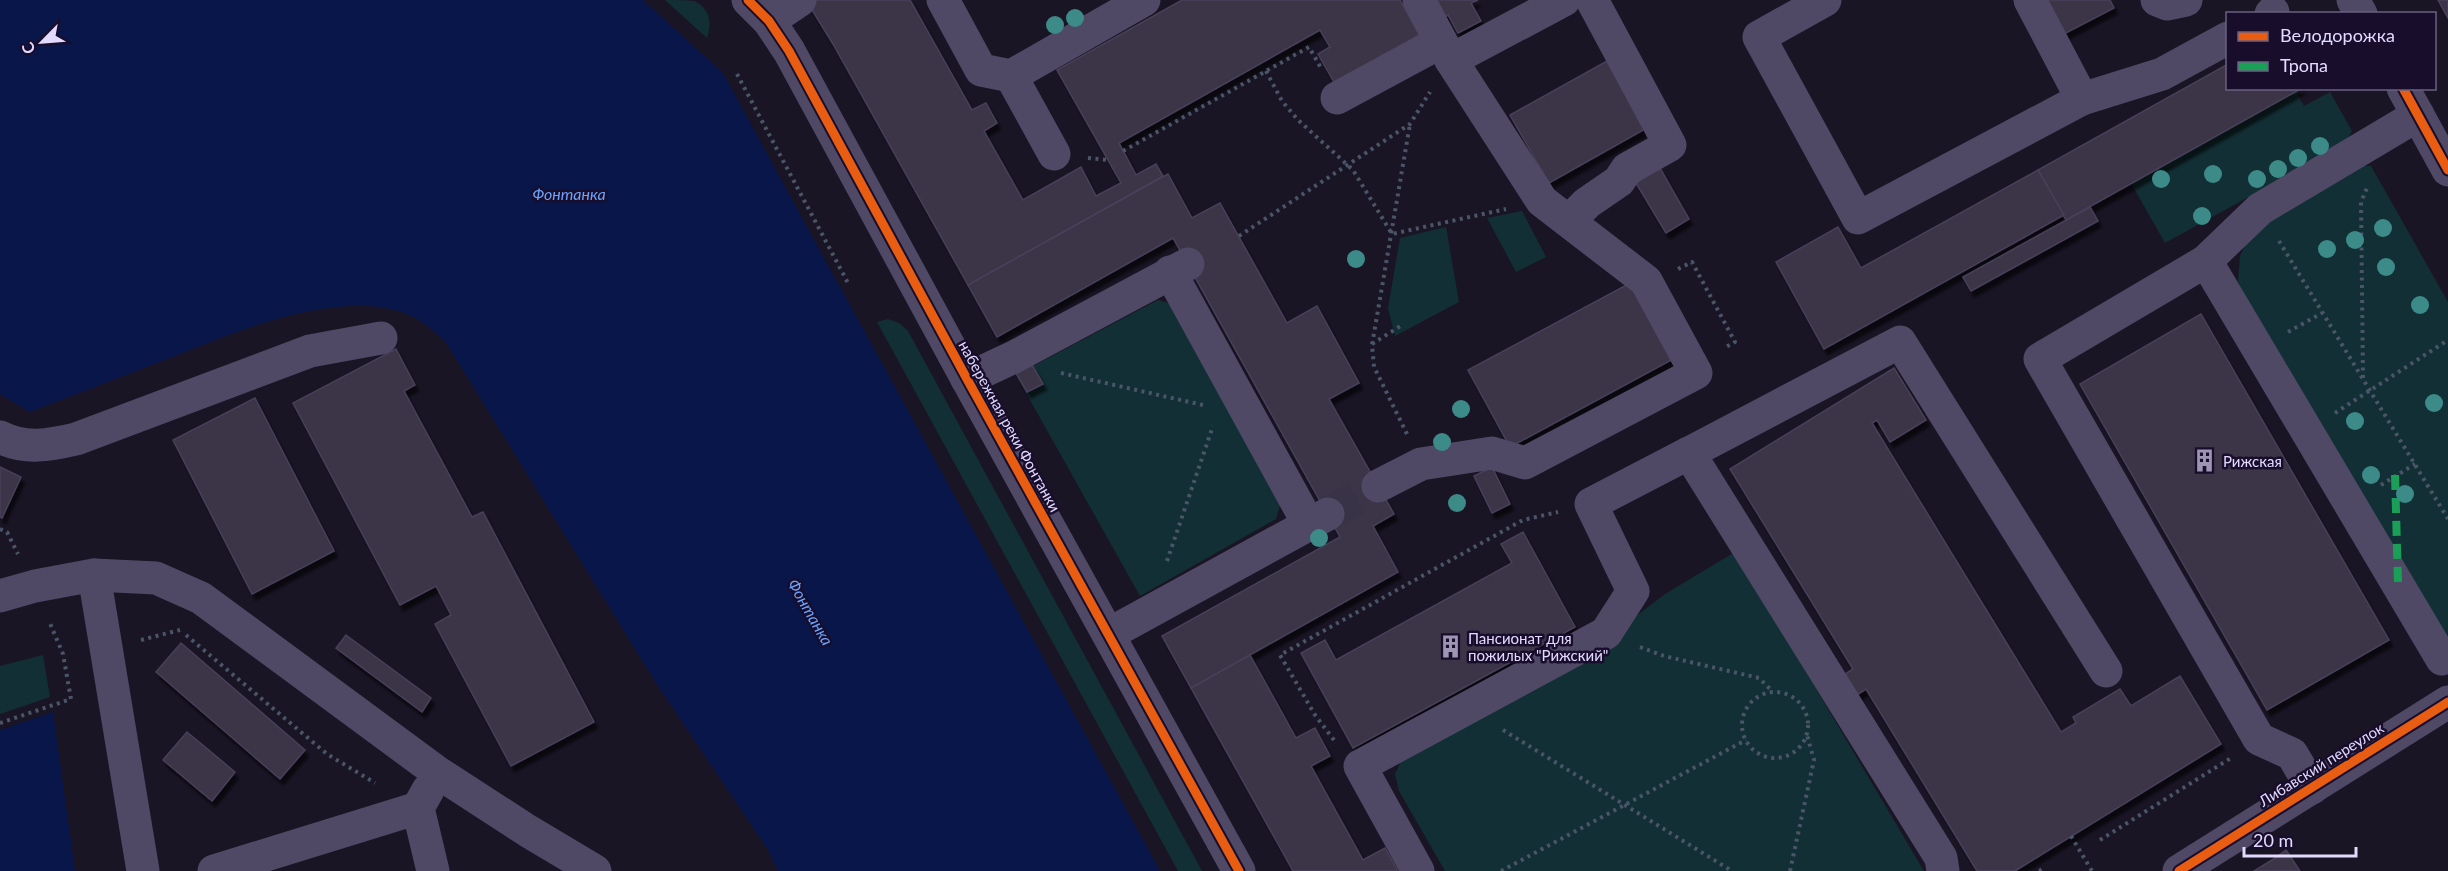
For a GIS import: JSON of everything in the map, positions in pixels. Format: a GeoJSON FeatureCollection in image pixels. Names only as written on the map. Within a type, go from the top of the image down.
{"type":"FeatureCollection","features":[{"type":"Feature","properties":{"kind":"street"},"geometry":{"type":"LineString","coordinates":[[759,10],[800,0]]}},
{"type":"Feature","properties":{"kind":"street"},"geometry":{"type":"LineString","coordinates":[[944,0],[981,70],[1011,76],[1144,0]]}},
{"type":"Feature","properties":{"kind":"street"},"geometry":{"type":"LineString","coordinates":[[1378,486],[1421,464],[1492,453],[1525,463],[1696,374],[1646,281],[1542,201],[1446,51],[1419,0]]}},
{"type":"Feature","properties":{"kind":"street"},"geometry":{"type":"LineString","coordinates":[[1337,98],[1563,0]]}},
{"type":"Feature","properties":{"kind":"street"},"geometry":{"type":"LineString","coordinates":[[1569,221],[1587,203],[1619,181],[1627,170],[1670,145],[1592,0]]}},
{"type":"Feature","properties":{"kind":"street"},"geometry":{"type":"LineString","coordinates":[[1825,0],[1759,36],[1858,218],[2082,99],[2162,74],[2226,39]]}},
{"type":"Feature","properties":{"kind":"street"},"geometry":{"type":"LineString","coordinates":[[2030,0],[2082,99]]}},
{"type":"Feature","properties":{"kind":"street"},"geometry":{"type":"LineString","coordinates":[[2157,0],[2167,4],[2186,0]]}},
{"type":"Feature","properties":{"kind":"street","name":"набережная реки Фонтанки"},"geometry":{"type":"LineString","coordinates":[[759,10],[789,51],[1239,871]]}},
{"type":"Feature","properties":{"kind":"street"},"geometry":{"type":"LineString","coordinates":[[1011,76],[1054,154]]}},
{"type":"Feature","properties":{"kind":"street"},"geometry":{"type":"LineString","coordinates":[[2312,788],[2292,754],[2259,739],[2040,359],[2206,261],[2260,210],[2410,102],[2448,170]]}},
{"type":"Feature","properties":{"kind":"street"},"geometry":{"type":"LineString","coordinates":[[2206,261],[2442,659]]}},
{"type":"Feature","properties":{"kind":"street"},"geometry":{"type":"LineString","coordinates":[[967,379],[1014,357],[1179,268],[1318,519],[1109,634]]}},
{"type":"Feature","properties":{"kind":"street"},"geometry":{"type":"LineString","coordinates":[[0,437],[9,442],[41,446],[76,439],[309,351],[381,338]]}},
{"type":"Feature","properties":{"kind":"street"},"geometry":{"type":"LineString","coordinates":[[1418,871],[1360,766],[1606,633],[1633,591],[1591,504],[1900,342],[2106,671]]}},
{"type":"Feature","properties":{"kind":"street"},"geometry":{"type":"LineString","coordinates":[[1689,453],[1941,858],[1943,871]]}},
{"type":"Feature","properties":{"kind":"street"},"geometry":{"type":"LineString","coordinates":[[94,575],[143,871]]}},
{"type":"Feature","properties":{"kind":"street"},"geometry":{"type":"LineString","coordinates":[[0,596],[35,586],[94,575],[156,578],[201,598],[438,772],[595,871]]}},
{"type":"Feature","properties":{"kind":"street","name":"Либавский переулок"},"geometry":{"type":"LineString","coordinates":[[2179,871],[2448,702]]}},
{"type":"Feature","properties":{"kind":"street"},"geometry":{"type":"LineString","coordinates":[[434,871],[418,808],[438,772]]}},
{"type":"Feature","properties":{"kind":"street"},"geometry":{"type":"LineString","coordinates":[[214,871],[418,808]]}},
{"type":"Feature","properties":{"kind":"path"},"geometry":{"type":"LineString","coordinates":[[1123,152],[1309,47]]}},
{"type":"Feature","properties":{"kind":"path"},"geometry":{"type":"LineString","coordinates":[[1421,464],[1374,367],[1372,345],[1410,124],[1446,51]]}},
{"type":"Feature","properties":{"kind":"path"},"geometry":{"type":"LineString","coordinates":[[1266,71],[1282,101],[1298,120],[1353,171],[1392,234]]}},
{"type":"Feature","properties":{"kind":"path"},"geometry":{"type":"LineString","coordinates":[[737,74],[848,283]]}},
{"type":"Feature","properties":{"kind":"path"},"geometry":{"type":"LineString","coordinates":[[1239,236],[1410,124]]}},
{"type":"Feature","properties":{"kind":"path"},"geometry":{"type":"LineString","coordinates":[[2364,380],[2361,202],[2370,183]]}},
{"type":"Feature","properties":{"kind":"path"},"geometry":{"type":"LineString","coordinates":[[1392,234],[1542,201]]}},
{"type":"Feature","properties":{"kind":"path"},"geometry":{"type":"LineString","coordinates":[[2260,210],[2448,519]]}},
{"type":"Feature","properties":{"kind":"path"},"geometry":{"type":"LineString","coordinates":[[1372,345],[1402,325]]}},
{"type":"Feature","properties":{"kind":"path"},"geometry":{"type":"LineString","coordinates":[[2307,431],[2448,340]]}},
{"type":"Feature","properties":{"kind":"path"},"geometry":{"type":"LineString","coordinates":[[1014,357],[1039,368],[1208,406]]}},
{"type":"Feature","properties":{"kind":"path"},"geometry":{"type":"LineString","coordinates":[[1153,610],[1215,419]]}},
{"type":"Feature","properties":{"kind":"path"},"geometry":{"type":"LineString","coordinates":[[1360,766],[1342,750],[1315,715],[1280,655],[1522,520],[1591,504]]}},
{"type":"Feature","properties":{"kind":"path"},"geometry":{"type":"LineString","coordinates":[[0,529],[8,532],[35,586],[63,654],[71,699],[0,723]]}},
{"type":"Feature","properties":{"kind":"path"},"geometry":{"type":"LineString","coordinates":[[139,641],[179,629],[327,754],[418,808]]}},
{"type":"Feature","properties":{"kind":"path"},"geometry":{"type":"LineString","coordinates":[[1606,633],[1664,657],[1759,678],[1772,692]]}},
{"type":"Feature","properties":{"kind":"path"},"geometry":{"type":"LineString","coordinates":[[1790,871],[1814,760],[1807,735],[1808,722],[1804,709],[1796,699],[1785,693],[1772,692],[1760,695],[1750,703],[1743,714],[1742,727],[1746,740],[1754,750],[1765,756],[1778,758],[1791,754],[1801,746],[1807,735]]}},
{"type":"Feature","properties":{"kind":"path"},"geometry":{"type":"LineString","coordinates":[[1468,708],[1732,871]]}},
{"type":"Feature","properties":{"kind":"path"},"geometry":{"type":"LineString","coordinates":[[2100,840],[2259,739]]}},
{"type":"Feature","properties":{"kind":"path"},"geometry":{"type":"LineString","coordinates":[[1501,871],[1746,740]]}},
{"type":"Feature","properties":{"kind":"path"},"geometry":{"type":"LineString","coordinates":[[2071,836],[2092,871]]}},
{"type":"Feature","properties":{"kind":"green space"},"geometry":{"type":"Polygon","coordinates":[[[665,0],[694,1],[699,4],[708,16],[707,38],[665,0]]]}},
{"type":"Feature","properties":{"kind":"green space"},"geometry":{"type":"Polygon","coordinates":[[[2296,92],[2304,106],[2330,92],[2352,131],[2345,144],[2165,243],[2131,183],[2296,92]]]}},
{"type":"Feature","properties":{"kind":"green space"},"geometry":{"type":"Polygon","coordinates":[[[2357,166],[2371,166],[2448,302],[2448,642],[2244,304],[2238,281],[2240,256],[2254,227],[2357,166]]]}},
{"type":"Feature","properties":{"kind":"green space"},"geometry":{"type":"Polygon","coordinates":[[[1522,211],[1546,257],[1516,272],[1487,218],[1522,211]]]}},
{"type":"Feature","properties":{"kind":"green space"},"geometry":{"type":"Polygon","coordinates":[[[1446,227],[1459,302],[1395,336],[1388,308],[1400,238],[1446,227]]]}},
{"type":"Feature","properties":{"kind":"green space"},"geometry":{"type":"Polygon","coordinates":[[[1158,300],[1177,305],[1282,499],[1276,519],[1140,596],[1016,375],[1158,300]]]}},
{"type":"Feature","properties":{"kind":"green space"},"geometry":{"type":"Polygon","coordinates":[[[888,319],[899,323],[908,331],[1202,871],[1178,871],[877,322],[888,319]]]}},
{"type":"Feature","properties":{"kind":"green space"},"geometry":{"type":"Polygon","coordinates":[[[1735,552],[1924,871],[1445,871],[1399,791],[1395,774],[1402,759],[1585,655],[1665,594],[1735,552]]]}},
{"type":"Feature","properties":{"kind":"green space"},"geometry":{"type":"Polygon","coordinates":[[[43,655],[50,697],[0,714],[0,666],[43,655]]]}},
{"type":"Feature","properties":{"kind":"water","name":"Фонтанка"},"geometry":{"type":"Polygon","coordinates":[[[0,0],[643,0],[723,73],[1160,871],[778,871],[768,850],[656,683],[445,341],[403,312],[368,306],[338,307],[308,311],[277,319],[216,340],[30,412],[0,394],[0,0]]]}},
{"type":"Feature","properties":{"kind":"water"},"geometry":{"type":"Polygon","coordinates":[[[53,712],[75,871],[0,871],[0,730],[53,712]]]}},
{"type":"Feature","properties":{"kind":"pier"},"geometry":{"type":"Polygon","coordinates":[[[733,84],[840,281],[837,282],[730,85],[733,84]]]}},
{"type":"Feature","properties":{"kind":"building"},"geometry":{"type":"Polygon","coordinates":[[[806,0],[910,0],[972,110],[986,103],[997,123],[984,131],[1023,200],[1081,167],[1096,196],[1121,183],[1057,70],[1182,0],[1400,0],[1419,35],[1334,82],[1318,54],[1330,47],[1320,30],[1119,143],[1136,175],[1156,164],[1163,176],[968,285],[806,0]]]}},
{"type":"Feature","properties":{"kind":"building"},"geometry":{"type":"Polygon","coordinates":[[[1431,0],[1478,0],[1471,3],[1481,21],[1458,33],[1448,15],[1441,19],[1431,0]]]}},
{"type":"Feature","properties":{"kind":"building"},"geometry":{"type":"Polygon","coordinates":[[[2042,0],[2110,0],[2114,8],[2060,36],[2042,0]]]}},
{"type":"Feature","properties":{"kind":"building"},"geometry":{"type":"Polygon","coordinates":[[[2438,0],[2448,0],[2448,18],[2438,0]]]}},
{"type":"Feature","properties":{"kind":"building"},"geometry":{"type":"Polygon","coordinates":[[[1607,61],[1645,129],[1549,183],[1510,115],[1607,61]]]}},
{"type":"Feature","properties":{"kind":"building"},"geometry":{"type":"Polygon","coordinates":[[[2226,65],[2226,90],[2298,90],[2066,220],[2038,170],[2226,65]]]}},
{"type":"Feature","properties":{"kind":"building"},"geometry":{"type":"Polygon","coordinates":[[[1660,168],[1689,219],[1666,233],[1636,183],[1660,168]]]}},
{"type":"Feature","properties":{"kind":"building"},"geometry":{"type":"Polygon","coordinates":[[[2038,170],[2064,215],[1824,349],[1776,262],[1838,227],[1861,268],[2038,170]]]}},
{"type":"Feature","properties":{"kind":"building"},"geometry":{"type":"Polygon","coordinates":[[[1168,174],[1192,218],[1220,203],[1287,323],[1317,306],[1359,383],[1329,399],[1394,514],[1373,526],[1398,572],[1191,688],[1162,636],[1340,537],[1173,238],[997,337],[968,285],[1168,174]]]}},
{"type":"Feature","properties":{"kind":"building"},"geometry":{"type":"Polygon","coordinates":[[[2090,207],[2098,221],[1971,291],[1963,277],[2090,207]]]}},
{"type":"Feature","properties":{"kind":"building"},"geometry":{"type":"Polygon","coordinates":[[[1634,281],[1675,358],[1510,447],[1468,370],[1634,281]]]}},
{"type":"Feature","properties":{"kind":"building","name":"Рижская"},"geometry":{"type":"Polygon","coordinates":[[[2201,314],[2389,640],[2267,710],[2080,384],[2201,314]]]}},
{"type":"Feature","properties":{"kind":"building"},"geometry":{"type":"Polygon","coordinates":[[[396,349],[415,385],[404,391],[472,517],[483,512],[594,722],[511,766],[435,624],[451,615],[436,586],[400,605],[293,403],[396,349]]]}},
{"type":"Feature","properties":{"kind":"building"},"geometry":{"type":"Polygon","coordinates":[[[1032,365],[1043,384],[1027,392],[1016,373],[1032,365]]]}},
{"type":"Feature","properties":{"kind":"building"},"geometry":{"type":"Polygon","coordinates":[[[1894,368],[1926,420],[1890,442],[1877,420],[1872,423],[2061,732],[2076,723],[2073,717],[2120,689],[2131,706],[2180,676],[2221,744],[2015,871],[1977,871],[1866,689],[1852,698],[1839,678],[1853,669],[1730,469],[1894,368]]]}},
{"type":"Feature","properties":{"kind":"building"},"geometry":{"type":"Polygon","coordinates":[[[255,398],[334,551],[252,594],[173,440],[255,398]]]}},
{"type":"Feature","properties":{"kind":"building"},"geometry":{"type":"Polygon","coordinates":[[[0,467],[21,477],[2,518],[0,517],[0,467]]]}},
{"type":"Feature","properties":{"kind":"building"},"geometry":{"type":"Polygon","coordinates":[[[1492,467],[1510,504],[1492,513],[1474,476],[1492,467]]]}},
{"type":"Feature","properties":{"kind":"building","name":"Пансионат для пожилых \"Рижский\""},"geometry":{"type":"Polygon","coordinates":[[[1523,532],[1575,627],[1353,748],[1301,653],[1325,640],[1336,660],[1512,563],[1501,544],[1523,532]]]}},
{"type":"Feature","properties":{"kind":"building"},"geometry":{"type":"Polygon","coordinates":[[[346,635],[431,698],[422,712],[336,648],[346,635]]]}},
{"type":"Feature","properties":{"kind":"building"},"geometry":{"type":"Polygon","coordinates":[[[181,643],[305,750],[280,779],[156,672],[181,643]]]}},
{"type":"Feature","properties":{"kind":"building"},"geometry":{"type":"Polygon","coordinates":[[[1250,655],[1296,738],[1315,728],[1330,756],[1311,766],[1363,860],[1385,848],[1398,871],[1293,871],[1191,688],[1250,655]]]}},
{"type":"Feature","properties":{"kind":"building"},"geometry":{"type":"Polygon","coordinates":[[[187,732],[235,772],[212,801],[163,760],[187,732]]]}},
{"type":"Feature","properties":{"kind":"building"},"geometry":{"type":"Polygon","coordinates":[[[2286,850],[2300,871],[2254,871],[2272,860],[2286,850]]]}},
{"type":"Feature","properties":{"kind":"tunnel"},"geometry":{"type":"LineString","coordinates":[[1328,514],[1378,486]]}},
{"type":"Feature","properties":{"kind":"marked path"},"geometry":{"type":"LineString","coordinates":[[2395,475],[2398,584]]}},
{"type":"Feature","properties":{"kind":"cycle path"},"geometry":{"type":"LineString","coordinates":[[748,0],[769,21],[789,51],[1239,871]]}},
{"type":"Feature","properties":{"kind":"cycle path"},"geometry":{"type":"LineString","coordinates":[[2404,90],[2448,170]]}},
{"type":"Feature","properties":{"kind":"cycle path"},"geometry":{"type":"LineString","coordinates":[[2179,871],[2448,702]]}},
{"type":"Feature","properties":{"kind":"place","name":"Рижская"},"geometry":{"type":"Point","coordinates":[2205,461]}},
{"type":"Feature","properties":{"kind":"place","name":"Пансионат для пожилых \"Рижский\""},"geometry":{"type":"Point","coordinates":[1450,647]}}]}
